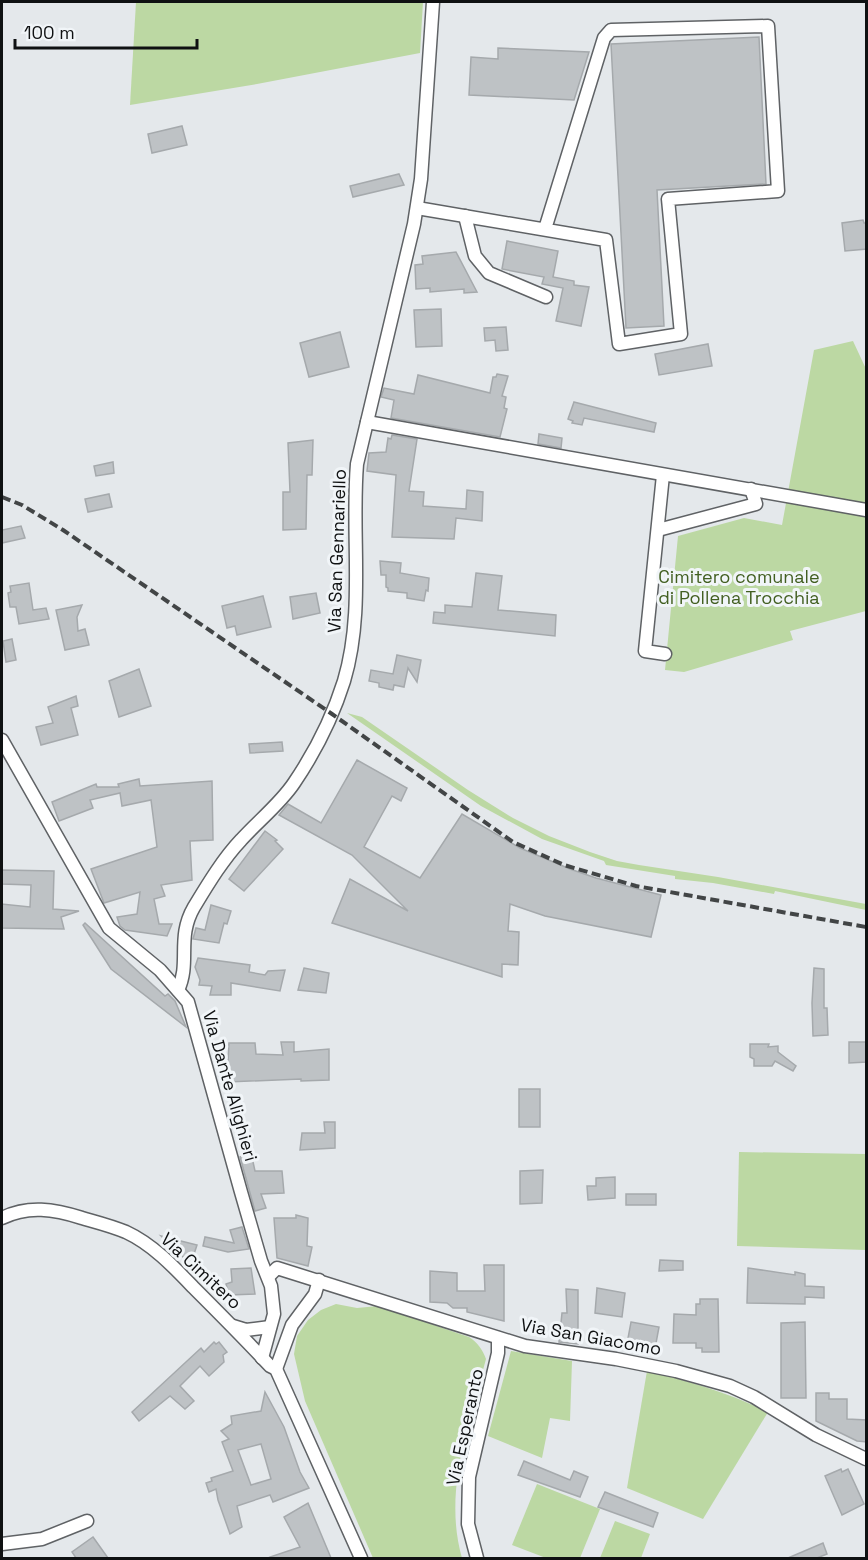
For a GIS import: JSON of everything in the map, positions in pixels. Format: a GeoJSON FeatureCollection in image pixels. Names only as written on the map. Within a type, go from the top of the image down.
{"type":"FeatureCollection","features":[{"type":"Feature","properties":{"kind":"street","name":"Via San Gennariello"},"geometry":{"type":"LineString","coordinates":[[178,990],[185,972],[184,928],[193,909],[239,842],[293,784],[332,714],[344,679],[354,631],[354,496],[357,464],[417,208],[433,2]]}},
{"type":"Feature","properties":{"kind":"street"},"geometry":{"type":"LineString","coordinates":[[417,208],[606,240],[619,344],[681,334],[668,199],[778,191],[768,26],[611,30],[604,38],[544,229]]}},
{"type":"Feature","properties":{"kind":"street"},"geometry":{"type":"LineString","coordinates":[[465,216],[475,256],[489,273],[546,297]]}},
{"type":"Feature","properties":{"kind":"street"},"geometry":{"type":"LineString","coordinates":[[367,422],[867,510]]}},
{"type":"Feature","properties":{"kind":"street"},"geometry":{"type":"LineString","coordinates":[[663,475],[645,651],[665,654]]}},
{"type":"Feature","properties":{"kind":"street"},"geometry":{"type":"LineString","coordinates":[[658,530],[756,504],[751,489]]}},
{"type":"Feature","properties":{"kind":"street","name":"Via Dante Alighieri"},"geometry":{"type":"LineString","coordinates":[[2,740],[109,928],[160,970],[188,1002],[258,1250],[272,1272],[273,1321],[262,1358]]}},
{"type":"Feature","properties":{"kind":"street","name":"Via Cimitero"},"geometry":{"type":"LineString","coordinates":[[2,1218],[19,1211],[57,1210],[126,1232],[168,1261],[262,1358]]}},
{"type":"Feature","properties":{"kind":"street","name":"Via San Giacomo"},"geometry":{"type":"LineString","coordinates":[[272,1272],[319,1280],[525,1346],[616,1359],[676,1371],[730,1386],[754,1397],[816,1435],[867,1459]]}},
{"type":"Feature","properties":{"kind":"street"},"geometry":{"type":"LineString","coordinates":[[276,1369],[292,1325],[315,1294],[319,1280]]}},
{"type":"Feature","properties":{"kind":"street"},"geometry":{"type":"LineString","coordinates":[[232,1325],[246,1330],[270,1328]]}},
{"type":"Feature","properties":{"kind":"street","name":"Via Esperanto"},"geometry":{"type":"LineString","coordinates":[[477,1558],[468,1524],[469,1477],[498,1353],[498,1338]]}},
{"type":"Feature","properties":{"kind":"street"},"geometry":{"type":"LineString","coordinates":[[262,1358],[276,1369],[361,1558]]}},
{"type":"Feature","properties":{"kind":"street"},"geometry":{"type":"LineString","coordinates":[[2,1544],[42,1539],[87,1521]]}},
{"type":"Feature","properties":{"kind":"green space"},"geometry":{"type":"Polygon","coordinates":[[[136,2],[423,2],[420,53],[130,105],[136,2]]]}},
{"type":"Feature","properties":{"kind":"green space","name":"Cimitero comunale di Pollena Trocchia"},"geometry":{"type":"Polygon","coordinates":[[[853,341],[866,369],[866,611],[790,631],[793,640],[684,672],[665,670],[678,536],[744,518],[782,525],[814,350],[853,341]]]}},
{"type":"Feature","properties":{"kind":"green space"},"geometry":{"type":"Polygon","coordinates":[[[347,713],[362,717],[513,818],[549,836],[590,852],[617,861],[866,904],[866,910],[775,891],[774,894],[675,879],[675,876],[606,865],[604,861],[542,839],[481,806],[347,713]]]}},
{"type":"Feature","properties":{"kind":"green space"},"geometry":{"type":"Polygon","coordinates":[[[739,1152],[866,1154],[866,1250],[737,1246],[739,1152]]]}},
{"type":"Feature","properties":{"kind":"green space"},"geometry":{"type":"Polygon","coordinates":[[[336,1304],[357,1308],[378,1306],[469,1337],[483,1352],[486,1359],[460,1458],[457,1483],[455,1508],[462,1558],[373,1558],[305,1401],[294,1354],[297,1336],[308,1320],[321,1310],[336,1304]]]}},
{"type":"Feature","properties":{"kind":"green space"},"geometry":{"type":"Polygon","coordinates":[[[511,1351],[572,1361],[570,1421],[550,1418],[542,1458],[488,1436],[511,1351]]]}},
{"type":"Feature","properties":{"kind":"green space"},"geometry":{"type":"Polygon","coordinates":[[[647,1371],[709,1388],[768,1412],[703,1519],[627,1488],[647,1371]]]}},
{"type":"Feature","properties":{"kind":"green space"},"geometry":{"type":"Polygon","coordinates":[[[537,1484],[600,1509],[580,1558],[546,1558],[512,1545],[537,1484]]]}},
{"type":"Feature","properties":{"kind":"green space"},"geometry":{"type":"Polygon","coordinates":[[[615,1521],[650,1534],[641,1558],[600,1558],[615,1521]]]}},
{"type":"Feature","properties":{"kind":"building"},"geometry":{"type":"Polygon","coordinates":[[[759,37],[766,184],[657,190],[664,326],[626,328],[611,44],[759,37]]]}},
{"type":"Feature","properties":{"kind":"building"},"geometry":{"type":"Polygon","coordinates":[[[498,48],[589,52],[574,100],[469,95],[471,57],[498,59],[498,48]]]}},
{"type":"Feature","properties":{"kind":"building"},"geometry":{"type":"Polygon","coordinates":[[[182,126],[187,145],[152,153],[148,134],[182,126]]]}},
{"type":"Feature","properties":{"kind":"building"},"geometry":{"type":"Polygon","coordinates":[[[399,174],[404,185],[353,197],[350,186],[399,174]]]}},
{"type":"Feature","properties":{"kind":"building"},"geometry":{"type":"Polygon","coordinates":[[[863,220],[867,223],[867,249],[845,251],[842,223],[863,220]]]}},
{"type":"Feature","properties":{"kind":"building"},"geometry":{"type":"Polygon","coordinates":[[[507,241],[558,251],[553,277],[574,281],[574,285],[589,287],[581,326],[556,321],[563,288],[542,284],[544,277],[502,269],[507,241]]]}},
{"type":"Feature","properties":{"kind":"building"},"geometry":{"type":"Polygon","coordinates":[[[456,252],[477,292],[464,293],[464,289],[430,292],[430,288],[416,289],[415,265],[423,264],[422,256],[456,252]]]}},
{"type":"Feature","properties":{"kind":"building"},"geometry":{"type":"Polygon","coordinates":[[[441,309],[442,346],[416,347],[414,310],[441,309]]]}},
{"type":"Feature","properties":{"kind":"building"},"geometry":{"type":"Polygon","coordinates":[[[506,327],[508,350],[496,351],[495,340],[485,341],[484,328],[506,327]]]}},
{"type":"Feature","properties":{"kind":"building"},"geometry":{"type":"Polygon","coordinates":[[[340,332],[349,367],[309,377],[300,343],[340,332]]]}},
{"type":"Feature","properties":{"kind":"building"},"geometry":{"type":"Polygon","coordinates":[[[708,344],[712,366],[659,375],[655,354],[708,344]]]}},
{"type":"Feature","properties":{"kind":"building"},"geometry":{"type":"Polygon","coordinates":[[[497,374],[508,376],[502,396],[506,397],[504,408],[507,409],[500,437],[391,418],[394,400],[381,397],[384,388],[414,394],[418,375],[490,393],[493,377],[497,374]]]}},
{"type":"Feature","properties":{"kind":"building"},"geometry":{"type":"Polygon","coordinates":[[[574,402],[656,423],[654,432],[584,418],[582,425],[572,423],[573,421],[568,419],[574,402]]]}},
{"type":"Feature","properties":{"kind":"building"},"geometry":{"type":"Polygon","coordinates":[[[539,434],[562,438],[561,448],[538,444],[539,434]]]}},
{"type":"Feature","properties":{"kind":"building"},"geometry":{"type":"Polygon","coordinates":[[[392,435],[417,439],[409,491],[424,492],[423,506],[466,509],[467,490],[483,492],[482,521],[456,518],[454,539],[392,537],[396,475],[367,471],[369,453],[386,452],[388,438],[391,439],[392,435]]]}},
{"type":"Feature","properties":{"kind":"building"},"geometry":{"type":"Polygon","coordinates":[[[313,440],[312,475],[307,475],[306,529],[283,530],[283,492],[290,492],[288,443],[313,440]]]}},
{"type":"Feature","properties":{"kind":"building"},"geometry":{"type":"Polygon","coordinates":[[[113,462],[114,473],[96,476],[94,466],[113,462]]]}},
{"type":"Feature","properties":{"kind":"building"},"geometry":{"type":"Polygon","coordinates":[[[109,494],[112,507],[88,512],[85,499],[109,494]]]}},
{"type":"Feature","properties":{"kind":"building"},"geometry":{"type":"Polygon","coordinates":[[[21,526],[25,538],[2,543],[2,530],[21,526]]]}},
{"type":"Feature","properties":{"kind":"building"},"geometry":{"type":"Polygon","coordinates":[[[380,561],[401,563],[400,573],[429,578],[424,601],[407,598],[407,593],[388,591],[386,575],[381,575],[380,561]]]}},
{"type":"Feature","properties":{"kind":"building"},"geometry":{"type":"Polygon","coordinates":[[[476,573],[502,576],[498,610],[556,615],[555,636],[433,623],[434,612],[445,613],[445,605],[472,607],[476,573]]]}},
{"type":"Feature","properties":{"kind":"building"},"geometry":{"type":"Polygon","coordinates":[[[29,583],[33,610],[46,608],[49,619],[19,624],[16,607],[10,607],[8,593],[11,592],[10,586],[29,583]]]}},
{"type":"Feature","properties":{"kind":"building"},"geometry":{"type":"Polygon","coordinates":[[[316,593],[320,613],[293,619],[290,597],[316,593]]]}},
{"type":"Feature","properties":{"kind":"building"},"geometry":{"type":"Polygon","coordinates":[[[263,596],[271,627],[237,635],[235,626],[227,628],[222,606],[263,596]]]}},
{"type":"Feature","properties":{"kind":"building"},"geometry":{"type":"Polygon","coordinates":[[[82,605],[77,617],[78,631],[85,629],[89,645],[65,650],[56,610],[82,605]]]}},
{"type":"Feature","properties":{"kind":"building"},"geometry":{"type":"Polygon","coordinates":[[[12,639],[16,660],[6,662],[3,641],[12,639]]]}},
{"type":"Feature","properties":{"kind":"building"},"geometry":{"type":"Polygon","coordinates":[[[397,655],[421,660],[417,682],[408,668],[404,687],[394,685],[393,690],[379,687],[379,683],[369,681],[371,670],[393,674],[397,655]]]}},
{"type":"Feature","properties":{"kind":"building"},"geometry":{"type":"Polygon","coordinates":[[[139,669],[151,706],[119,717],[109,681],[139,669]]]}},
{"type":"Feature","properties":{"kind":"building"},"geometry":{"type":"Polygon","coordinates":[[[76,696],[78,706],[71,708],[78,735],[41,745],[36,727],[53,723],[48,707],[76,696]]]}},
{"type":"Feature","properties":{"kind":"building"},"geometry":{"type":"Polygon","coordinates":[[[282,742],[283,751],[250,753],[249,744],[282,742]]]}},
{"type":"Feature","properties":{"kind":"building"},"geometry":{"type":"Polygon","coordinates":[[[357,760],[407,788],[401,801],[392,796],[364,847],[420,878],[462,814],[520,848],[570,869],[661,895],[651,937],[545,916],[510,904],[508,931],[519,932],[518,965],[502,964],[502,977],[332,923],[350,879],[408,911],[352,855],[279,815],[288,804],[321,823],[357,760]]]}},
{"type":"Feature","properties":{"kind":"building"},"geometry":{"type":"Polygon","coordinates":[[[139,779],[140,786],[212,781],[213,840],[190,841],[192,880],[161,885],[165,896],[154,899],[159,924],[172,924],[167,936],[125,930],[120,926],[117,917],[137,914],[140,892],[104,903],[91,869],[157,847],[151,800],[122,806],[120,793],[90,800],[93,808],[59,821],[52,802],[96,784],[97,787],[119,787],[118,784],[139,779]]]}},
{"type":"Feature","properties":{"kind":"building"},"geometry":{"type":"Polygon","coordinates":[[[265,831],[277,840],[275,841],[283,849],[244,891],[229,879],[265,831]]]}},
{"type":"Feature","properties":{"kind":"building"},"geometry":{"type":"Polygon","coordinates":[[[2,870],[54,871],[53,909],[79,911],[61,917],[64,929],[2,928],[2,904],[30,907],[31,885],[2,884],[2,870]]]}},
{"type":"Feature","properties":{"kind":"building"},"geometry":{"type":"Polygon","coordinates":[[[211,905],[231,911],[227,924],[224,923],[219,943],[193,939],[196,928],[205,930],[211,905]]]}},
{"type":"Feature","properties":{"kind":"building"},"geometry":{"type":"Polygon","coordinates":[[[85,923],[165,996],[168,994],[175,1001],[186,1027],[111,969],[83,925],[85,923]]]}},
{"type":"Feature","properties":{"kind":"building"},"geometry":{"type":"Polygon","coordinates":[[[198,958],[250,965],[249,972],[265,975],[268,971],[285,970],[280,991],[231,983],[231,995],[210,995],[212,986],[199,985],[200,980],[195,967],[198,958]]]}},
{"type":"Feature","properties":{"kind":"building"},"geometry":{"type":"Polygon","coordinates":[[[304,968],[329,973],[326,993],[298,990],[304,968]]]}},
{"type":"Feature","properties":{"kind":"building"},"geometry":{"type":"Polygon","coordinates":[[[814,968],[824,969],[824,1008],[827,1008],[828,1035],[813,1036],[814,968]]]}},
{"type":"Feature","properties":{"kind":"building"},"geometry":{"type":"Polygon","coordinates":[[[281,1042],[294,1042],[294,1052],[329,1049],[329,1080],[227,1082],[229,1043],[255,1043],[256,1054],[283,1055],[281,1042]]]}},
{"type":"Feature","properties":{"kind":"building"},"geometry":{"type":"Polygon","coordinates":[[[849,1042],[867,1042],[867,1062],[849,1063],[849,1042]]]}},
{"type":"Feature","properties":{"kind":"building"},"geometry":{"type":"Polygon","coordinates":[[[750,1044],[778,1046],[778,1052],[796,1066],[793,1071],[775,1061],[772,1066],[754,1066],[754,1059],[750,1057],[750,1044]]]}},
{"type":"Feature","properties":{"kind":"building"},"geometry":{"type":"Polygon","coordinates":[[[519,1089],[540,1089],[540,1127],[519,1127],[519,1089]]]}},
{"type":"Feature","properties":{"kind":"building"},"geometry":{"type":"Polygon","coordinates":[[[324,1122],[335,1122],[335,1148],[300,1150],[302,1133],[325,1133],[324,1122]]]}},
{"type":"Feature","properties":{"kind":"building"},"geometry":{"type":"Polygon","coordinates":[[[251,1153],[255,1171],[282,1171],[284,1193],[261,1194],[266,1208],[255,1211],[240,1157],[251,1153]]]}},
{"type":"Feature","properties":{"kind":"building"},"geometry":{"type":"Polygon","coordinates":[[[543,1170],[542,1203],[520,1204],[520,1171],[543,1170]]]}},
{"type":"Feature","properties":{"kind":"building"},"geometry":{"type":"Polygon","coordinates":[[[615,1177],[615,1198],[588,1200],[587,1186],[596,1186],[596,1178],[615,1177]]]}},
{"type":"Feature","properties":{"kind":"building"},"geometry":{"type":"Polygon","coordinates":[[[626,1194],[656,1194],[656,1205],[626,1205],[626,1194]]]}},
{"type":"Feature","properties":{"kind":"building"},"geometry":{"type":"Polygon","coordinates":[[[296,1215],[308,1218],[307,1246],[312,1247],[308,1266],[277,1258],[274,1218],[296,1218],[296,1215]]]}},
{"type":"Feature","properties":{"kind":"building"},"geometry":{"type":"Polygon","coordinates":[[[242,1227],[249,1249],[228,1252],[203,1246],[205,1237],[234,1243],[230,1230],[242,1227]]]}},
{"type":"Feature","properties":{"kind":"building"},"geometry":{"type":"Polygon","coordinates":[[[161,1236],[197,1245],[194,1254],[182,1257],[161,1236]]]}},
{"type":"Feature","properties":{"kind":"building"},"geometry":{"type":"Polygon","coordinates":[[[660,1260],[683,1261],[683,1270],[659,1271],[660,1260]]]}},
{"type":"Feature","properties":{"kind":"building"},"geometry":{"type":"Polygon","coordinates":[[[484,1265],[504,1265],[504,1321],[467,1312],[467,1308],[453,1308],[447,1303],[430,1302],[430,1271],[457,1273],[457,1291],[485,1291],[484,1265]]]}},
{"type":"Feature","properties":{"kind":"building"},"geometry":{"type":"Polygon","coordinates":[[[251,1268],[255,1294],[229,1295],[226,1284],[232,1282],[231,1269],[251,1268]]]}},
{"type":"Feature","properties":{"kind":"building"},"geometry":{"type":"Polygon","coordinates":[[[748,1268],[795,1275],[795,1272],[805,1274],[805,1286],[824,1287],[824,1298],[805,1297],[805,1304],[747,1303],[748,1268]]]}},
{"type":"Feature","properties":{"kind":"building"},"geometry":{"type":"Polygon","coordinates":[[[597,1288],[625,1293],[622,1317],[595,1313],[597,1288]]]}},
{"type":"Feature","properties":{"kind":"building"},"geometry":{"type":"Polygon","coordinates":[[[566,1289],[578,1290],[578,1344],[559,1342],[562,1313],[567,1313],[566,1289]]]}},
{"type":"Feature","properties":{"kind":"building"},"geometry":{"type":"Polygon","coordinates":[[[700,1299],[718,1299],[719,1352],[702,1352],[702,1348],[696,1348],[696,1343],[673,1343],[674,1314],[696,1315],[696,1304],[700,1304],[700,1299]]]}},
{"type":"Feature","properties":{"kind":"building"},"geometry":{"type":"Polygon","coordinates":[[[631,1322],[659,1327],[654,1354],[626,1349],[631,1322]]]}},
{"type":"Feature","properties":{"kind":"building"},"geometry":{"type":"Polygon","coordinates":[[[805,1322],[806,1398],[781,1398],[781,1323],[805,1322]]]}},
{"type":"Feature","properties":{"kind":"building"},"geometry":{"type":"Polygon","coordinates":[[[214,1342],[216,1344],[219,1342],[227,1352],[223,1355],[224,1362],[209,1376],[200,1366],[180,1386],[194,1401],[185,1409],[170,1396],[139,1421],[132,1412],[201,1348],[204,1352],[214,1342]]]}},
{"type":"Feature","properties":{"kind":"building"},"geometry":{"type":"Polygon","coordinates":[[[265,1392],[284,1427],[300,1472],[309,1488],[273,1502],[270,1495],[237,1506],[242,1527],[230,1534],[216,1489],[209,1492],[206,1483],[212,1481],[211,1478],[233,1471],[222,1442],[229,1439],[221,1431],[232,1424],[231,1416],[261,1411],[265,1392]],[[261,1444],[238,1450],[251,1485],[271,1479],[261,1444]]]}},
{"type":"Feature","properties":{"kind":"building"},"geometry":{"type":"Polygon","coordinates":[[[816,1393],[829,1393],[829,1399],[847,1399],[847,1419],[867,1420],[867,1442],[857,1441],[816,1421],[816,1393]]]}},
{"type":"Feature","properties":{"kind":"building"},"geometry":{"type":"Polygon","coordinates":[[[524,1461],[570,1480],[574,1471],[588,1477],[580,1497],[518,1475],[524,1461]]]}},
{"type":"Feature","properties":{"kind":"building"},"geometry":{"type":"Polygon","coordinates":[[[841,1469],[842,1472],[848,1469],[864,1504],[842,1515],[825,1476],[841,1469]]]}},
{"type":"Feature","properties":{"kind":"building"},"geometry":{"type":"Polygon","coordinates":[[[605,1492],[658,1513],[653,1527],[598,1507],[605,1492]]]}},
{"type":"Feature","properties":{"kind":"building"},"geometry":{"type":"Polygon","coordinates":[[[308,1503],[331,1558],[271,1558],[300,1547],[284,1517],[308,1503]]]}},
{"type":"Feature","properties":{"kind":"building"},"geometry":{"type":"Polygon","coordinates":[[[93,1537],[108,1558],[76,1558],[72,1552],[93,1537]]]}},
{"type":"Feature","properties":{"kind":"building"},"geometry":{"type":"Polygon","coordinates":[[[823,1543],[827,1554],[817,1558],[788,1558],[823,1543]]]}},
{"type":"Feature","properties":{"kind":"railway"},"geometry":{"type":"LineString","coordinates":[[2,497],[22,505],[63,530],[332,714],[513,842],[564,865],[636,886],[866,927]]}}]}
